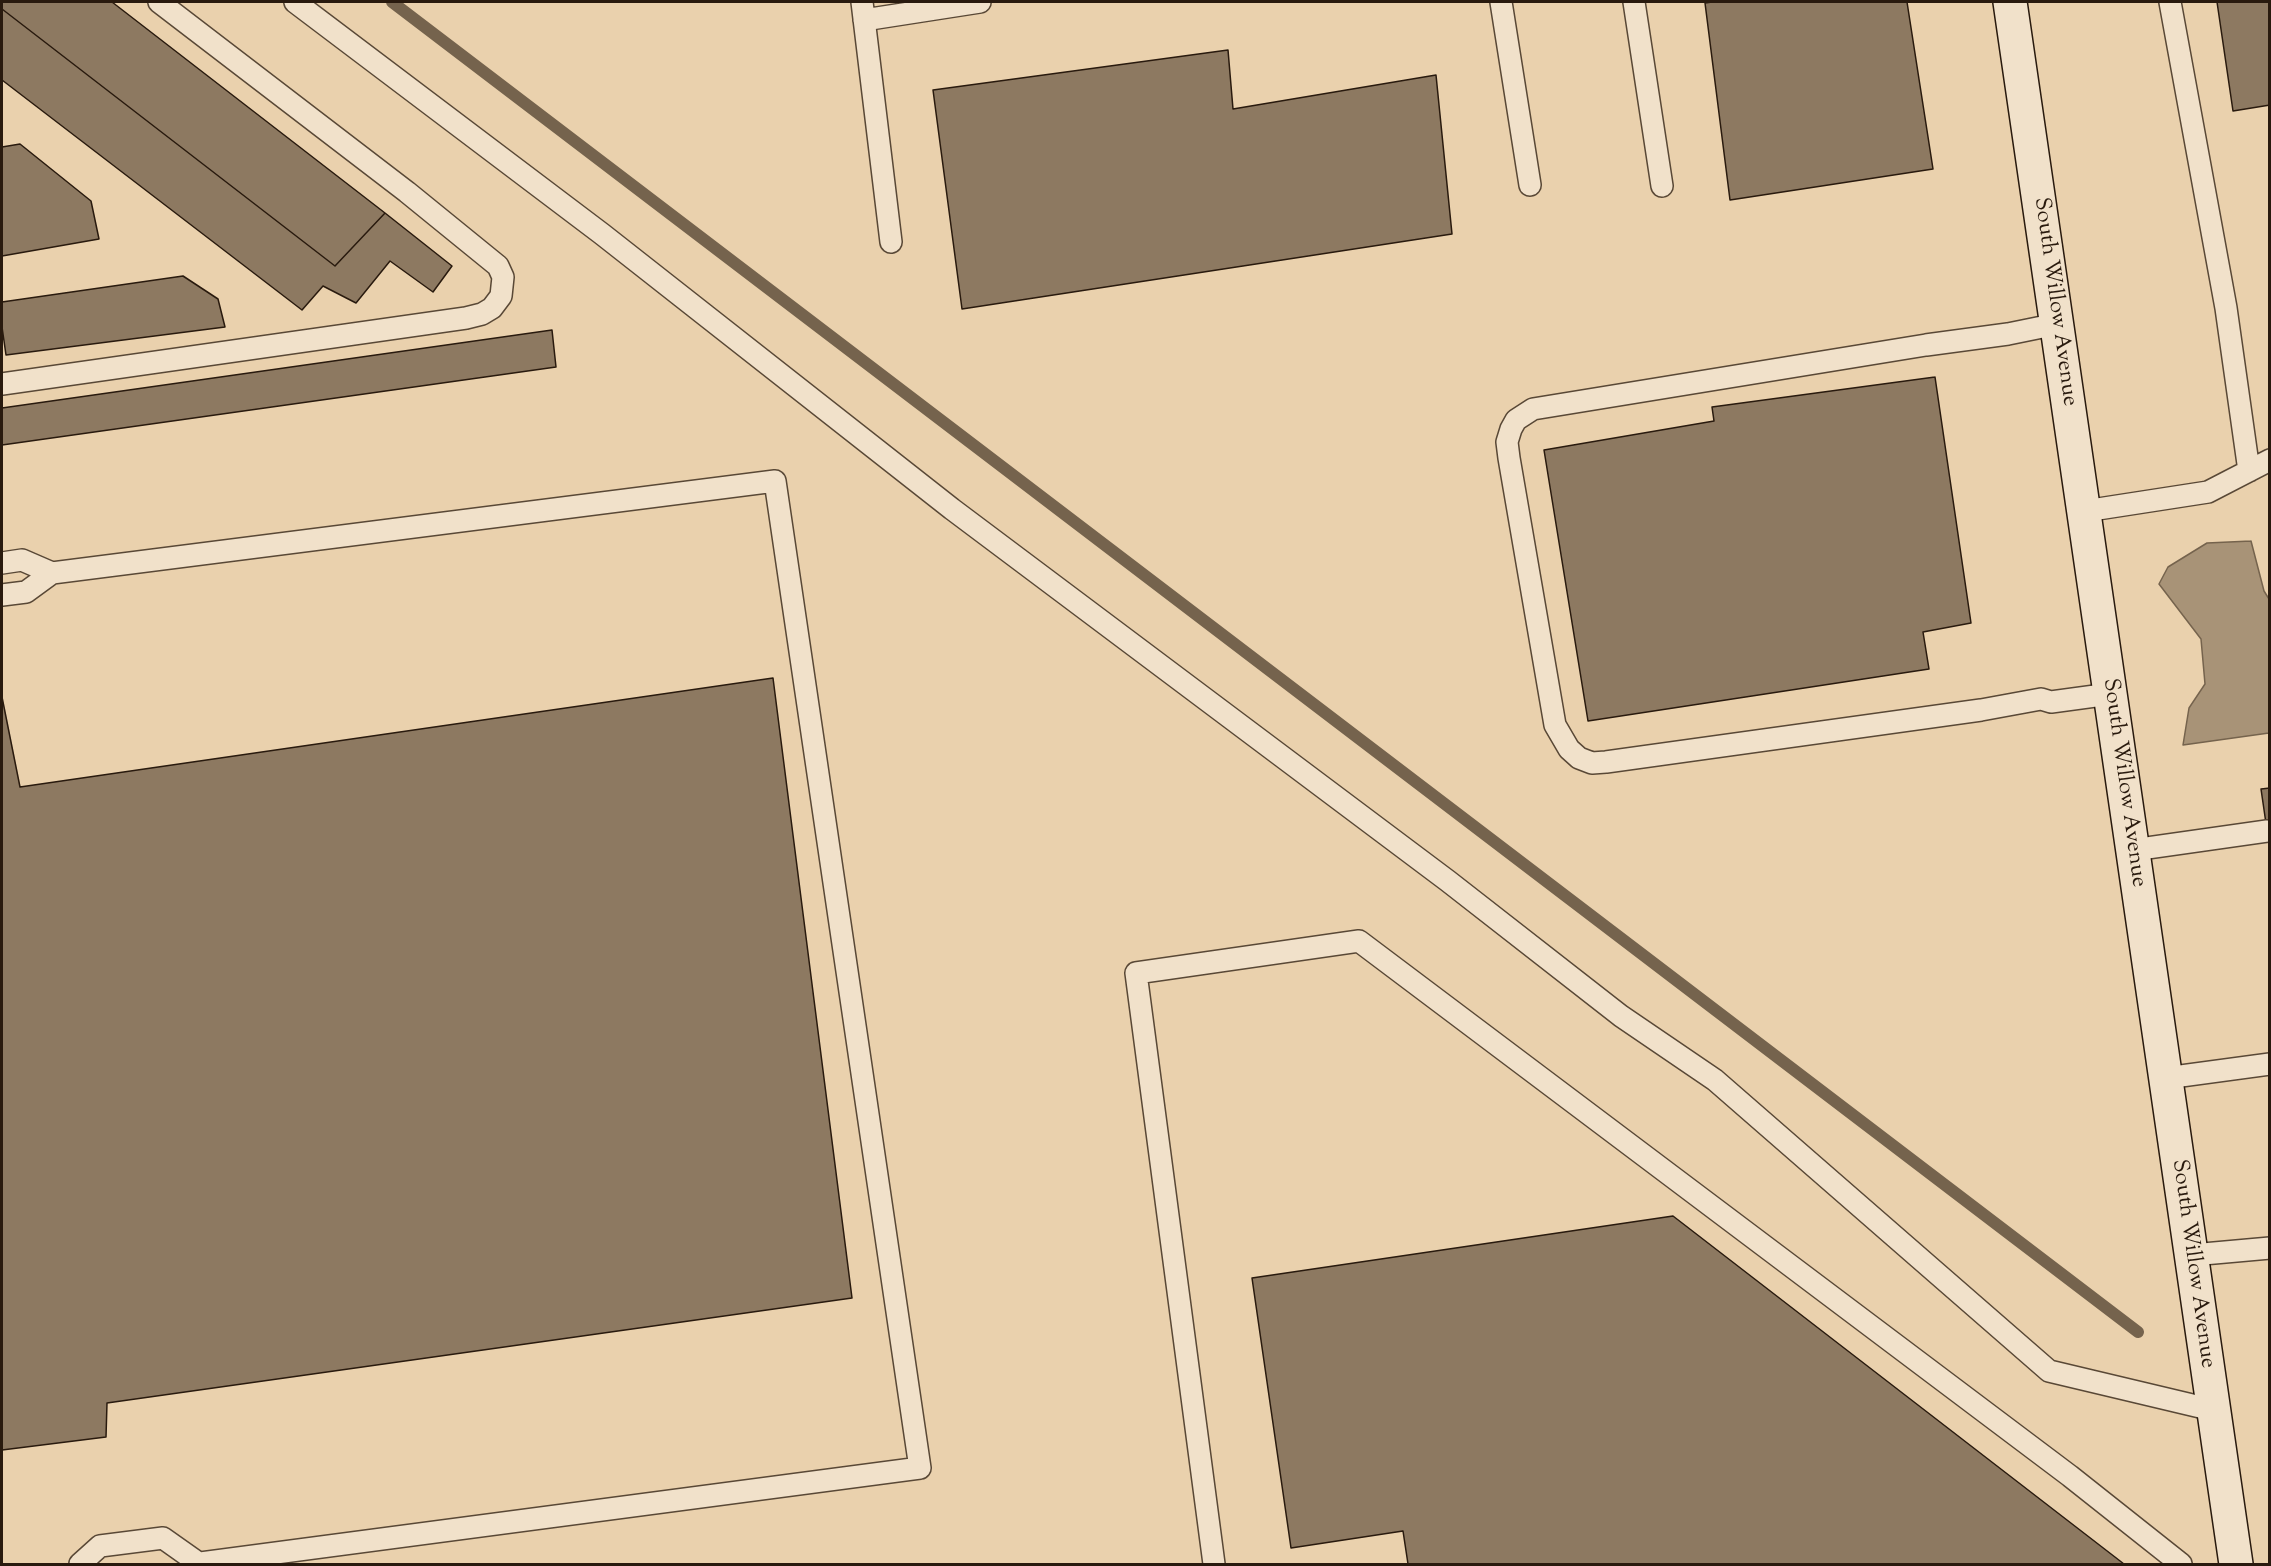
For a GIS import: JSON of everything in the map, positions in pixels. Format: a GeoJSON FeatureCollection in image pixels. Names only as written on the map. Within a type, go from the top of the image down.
{"type":"FeatureCollection","features":[{"type":"Feature","properties":{"kind":"street","name":"South Willow Avenue"},"geometry":{"type":"LineString","coordinates":[[2010,2],[2235,1564]]}},
{"type":"Feature","properties":{"kind":"lane"},"geometry":{"type":"LineString","coordinates":[[2,384],[466,318],[482,314],[492,308],[501,296],[503,277],[498,266],[407,192],[159,2]]}},
{"type":"Feature","properties":{"kind":"lane"},"geometry":{"type":"LineString","coordinates":[[295,2],[602,234],[952,509],[1448,881],[1621,1016],[1715,1080],[2049,1371],[2213,1410]]}},
{"type":"Feature","properties":{"kind":"lane"},"geometry":{"type":"LineString","coordinates":[[891,242],[863,11],[980,2]]}},
{"type":"Feature","properties":{"kind":"lane"},"geometry":{"type":"LineString","coordinates":[[1501,2],[1530,185]]}},
{"type":"Feature","properties":{"kind":"lane"},"geometry":{"type":"LineString","coordinates":[[1634,2],[1662,186]]}},
{"type":"Feature","properties":{"kind":"lane"},"geometry":{"type":"LineString","coordinates":[[2170,2],[2226,308],[2249,471]]}},
{"type":"Feature","properties":{"kind":"lane"},"geometry":{"type":"LineString","coordinates":[[2057,324],[2008,334],[1533,409],[1516,420],[1511,429],[1508,442],[1509,458],[1555,725],[1569,749],[1579,758],[1592,763],[1606,762],[1981,710],[2041,699],[2050,702],[2110,694]]}},
{"type":"Feature","properties":{"kind":"lane"},"geometry":{"type":"LineString","coordinates":[[2085,511],[2208,492],[2270,460]]}},
{"type":"Feature","properties":{"kind":"lane"},"geometry":{"type":"LineString","coordinates":[[2,595],[27,592],[52,573],[775,481],[920,1468],[195,1563],[163,1538],[100,1546],[80,1564]]}},
{"type":"Feature","properties":{"kind":"lane"},"geometry":{"type":"LineString","coordinates":[[2,563],[22,560],[52,573]]}},
{"type":"Feature","properties":{"kind":"lane"},"geometry":{"type":"LineString","coordinates":[[2133,850],[2266,831]]}},
{"type":"Feature","properties":{"kind":"lane"},"geometry":{"type":"LineString","coordinates":[[1214,1564],[1136,973],[1359,941],[2061,1469],[2181,1564]]}},
{"type":"Feature","properties":{"kind":"lane"},"geometry":{"type":"LineString","coordinates":[[2166,1078],[2270,1064]]}},
{"type":"Feature","properties":{"kind":"lane"},"geometry":{"type":"LineString","coordinates":[[2192,1255],[2270,1248]]}},
{"type":"Feature","properties":{"kind":"shaded area"},"geometry":{"type":"Polygon","coordinates":[[[2251,541],[2264,591],[2269,599],[2269,733],[2183,745],[2189,708],[2205,684],[2201,639],[2159,584],[2168,567],[2207,543],[2251,541]]]}},
{"type":"Feature","properties":{"kind":"building"},"geometry":{"type":"Polygon","coordinates":[[[2,2],[112,2],[385,213],[335,266],[2,9],[2,2]]]}},
{"type":"Feature","properties":{"kind":"building"},"geometry":{"type":"Polygon","coordinates":[[[1907,2],[1933,169],[1730,200],[1705,3],[1907,2]]]}},
{"type":"Feature","properties":{"kind":"building"},"geometry":{"type":"Polygon","coordinates":[[[2217,2],[2270,2],[2270,105],[2233,111],[2217,2]]]}},
{"type":"Feature","properties":{"kind":"building"},"geometry":{"type":"Polygon","coordinates":[[[2,9],[335,266],[385,213],[452,266],[433,292],[390,261],[356,303],[323,286],[302,310],[2,80],[2,9]]]}},
{"type":"Feature","properties":{"kind":"building"},"geometry":{"type":"Polygon","coordinates":[[[1228,50],[1233,109],[1436,75],[1452,234],[962,309],[933,90],[1228,50]]]}},
{"type":"Feature","properties":{"kind":"building"},"geometry":{"type":"Polygon","coordinates":[[[20,144],[91,201],[99,239],[2,256],[2,147],[20,144]]]}},
{"type":"Feature","properties":{"kind":"building"},"geometry":{"type":"Polygon","coordinates":[[[183,276],[218,299],[225,327],[6,355],[2,327],[2,302],[183,276]]]}},
{"type":"Feature","properties":{"kind":"building"},"geometry":{"type":"Polygon","coordinates":[[[552,330],[556,367],[2,445],[2,408],[552,330]]]}},
{"type":"Feature","properties":{"kind":"building"},"geometry":{"type":"Polygon","coordinates":[[[1935,377],[1971,623],[1923,632],[1929,669],[1588,721],[1544,450],[1714,421],[1712,407],[1935,377]]]}},
{"type":"Feature","properties":{"kind":"building"},"geometry":{"type":"Polygon","coordinates":[[[773,678],[852,1298],[107,1403],[106,1437],[2,1450],[2,697],[20,787],[773,678]]]}},
{"type":"Feature","properties":{"kind":"building"},"geometry":{"type":"Polygon","coordinates":[[[2270,788],[2270,851],[2261,789],[2270,788]]]}},
{"type":"Feature","properties":{"kind":"building"},"geometry":{"type":"Polygon","coordinates":[[[1673,1216],[2124,1564],[1408,1564],[1403,1531],[1291,1548],[1252,1278],[1673,1216]]]}},
{"type":"Feature","properties":{"kind":"waterway"},"geometry":{"type":"LineString","coordinates":[[392,2],[2138,1332]]}}]}
